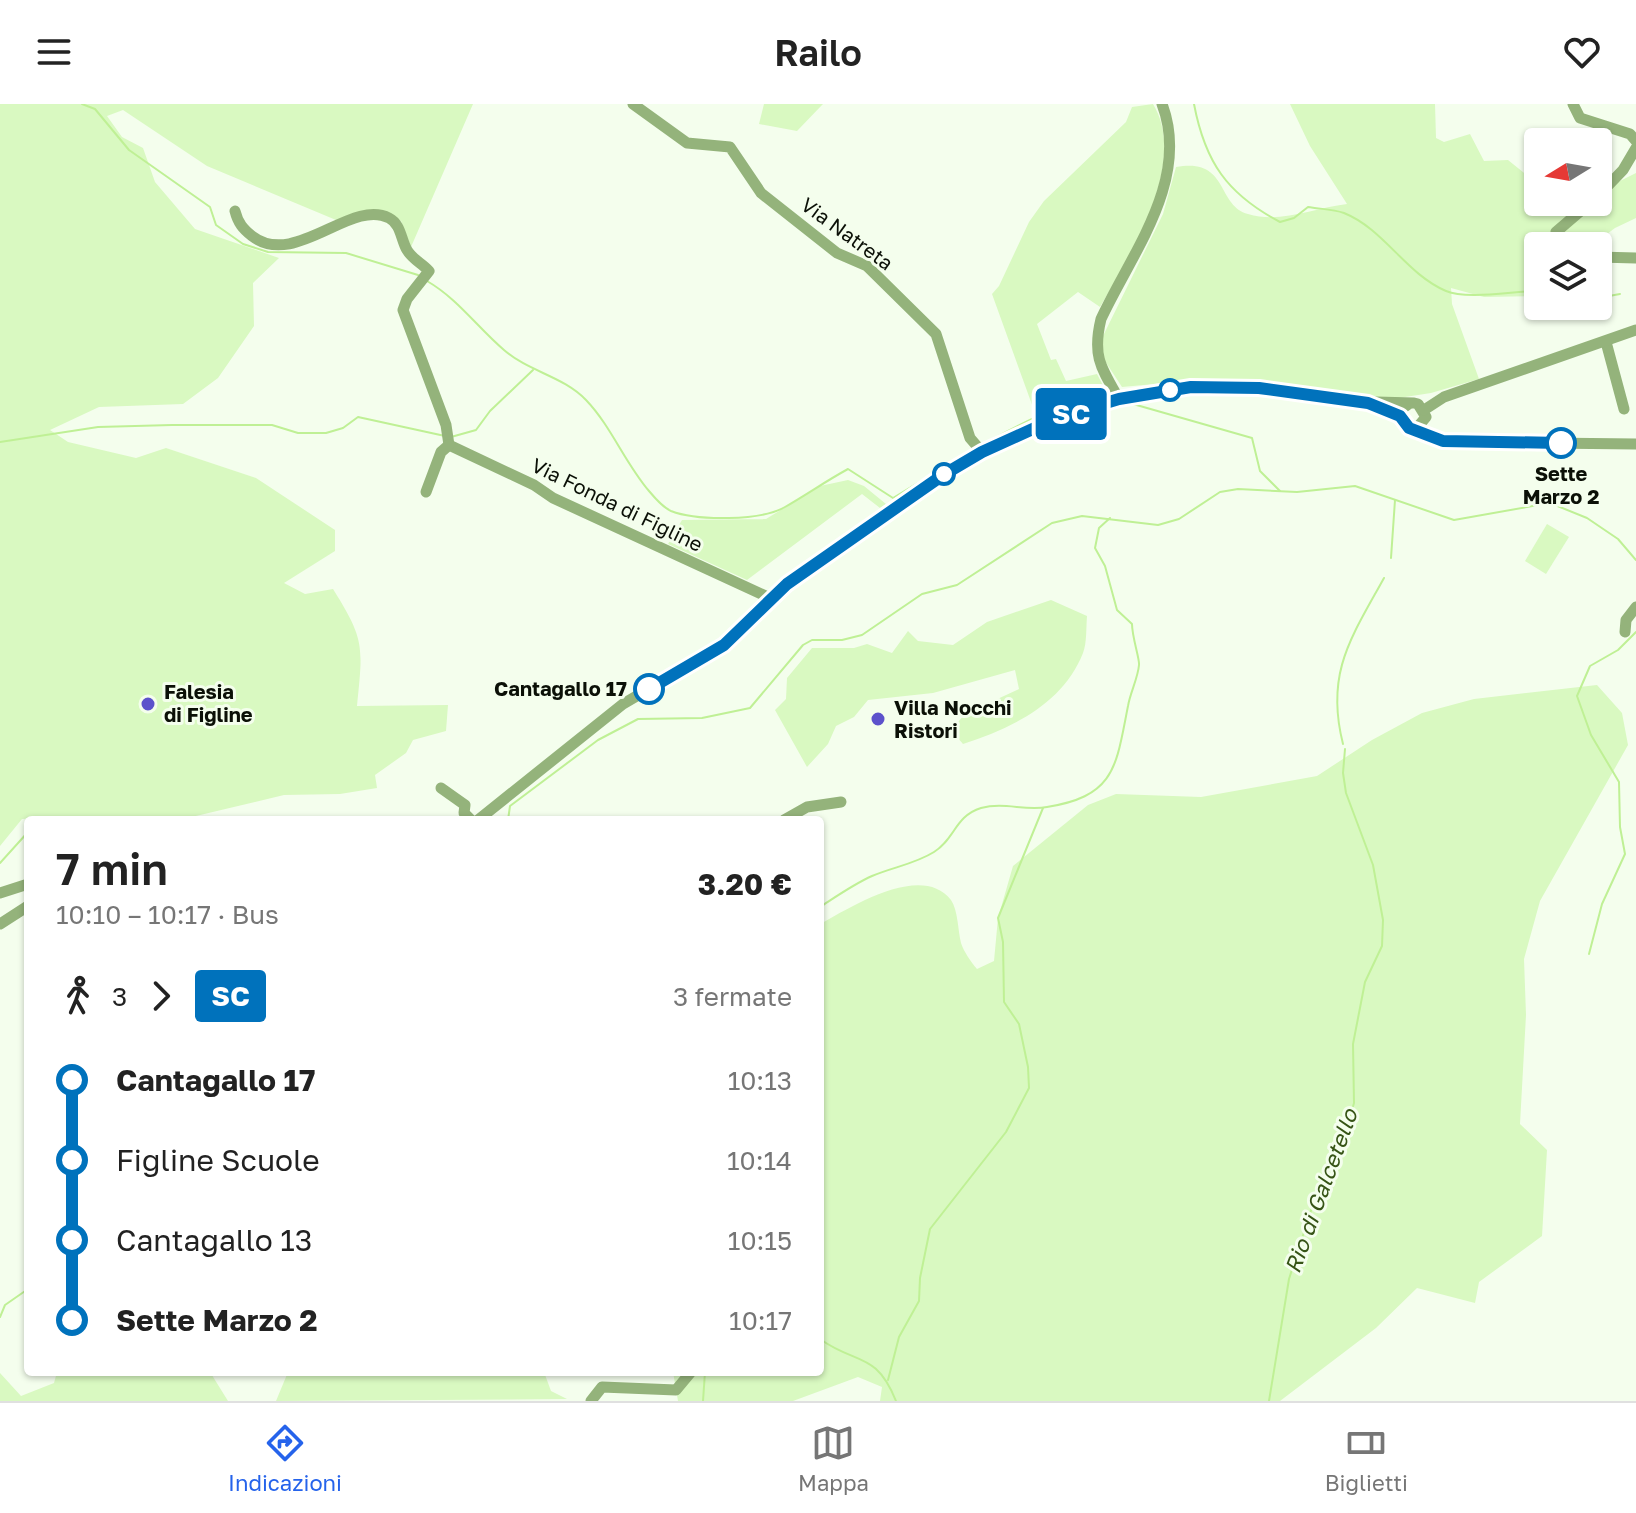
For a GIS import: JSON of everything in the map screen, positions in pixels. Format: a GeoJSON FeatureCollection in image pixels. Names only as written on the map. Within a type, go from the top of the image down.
{"type":"FeatureCollection","features":[{"type":"Feature","properties":{"kind":"street","name":"Via Natreta"},"geometry":{"type":"LineString","coordinates":[[633,104],[687,143],[730,147],[761,193],[837,253],[867,266],[896,292],[936,334],[968,434],[980,449]]}},
{"type":"Feature","properties":{"kind":"street"},"geometry":{"type":"LineString","coordinates":[[1115,401],[1100,366],[1097,338],[1101,319],[1154,218],[1160,198],[1170,155],[1169,131],[1162,104]]}},
{"type":"Feature","properties":{"kind":"street"},"geometry":{"type":"LineString","coordinates":[[1573,104],[1580,118],[1630,134],[1636,141]]}},
{"type":"Feature","properties":{"kind":"street"},"geometry":{"type":"LineString","coordinates":[[1612,181],[1636,148]]}},
{"type":"Feature","properties":{"kind":"street"},"geometry":{"type":"LineString","coordinates":[[235,211],[242,228],[257,240],[277,244],[303,241],[344,222],[387,216],[396,223],[412,259],[429,271],[407,299],[403,310],[446,425],[449,445],[441,452],[426,492]]}},
{"type":"Feature","properties":{"kind":"street"},"geometry":{"type":"LineString","coordinates":[[1556,232],[1575,216]]}},
{"type":"Feature","properties":{"kind":"street"},"geometry":{"type":"LineString","coordinates":[[1612,257],[1636,258]]}},
{"type":"Feature","properties":{"kind":"street"},"geometry":{"type":"LineString","coordinates":[[1412,429],[1444,397],[1636,330]]}},
{"type":"Feature","properties":{"kind":"street"},"geometry":{"type":"LineString","coordinates":[[1606,342],[1624,409]]}},
{"type":"Feature","properties":{"kind":"street"},"geometry":{"type":"LineString","coordinates":[[483,816],[623,704],[724,645],[770,598],[888,511],[980,449],[1059,417],[1115,401],[1197,387],[1259,388],[1368,403],[1410,403],[1425,415],[1431,436]]}},
{"type":"Feature","properties":{"kind":"street"},"geometry":{"type":"LineString","coordinates":[[1368,403],[1400,416],[1405,426],[1457,442],[1636,444]]}},
{"type":"Feature","properties":{"kind":"street"},"geometry":{"type":"LineString","coordinates":[[1400,416],[1410,403]]}},
{"type":"Feature","properties":{"kind":"street","name":"Via Fonda di Figline"},"geometry":{"type":"LineString","coordinates":[[449,445],[534,485],[553,498],[770,598]]}},
{"type":"Feature","properties":{"kind":"street"},"geometry":{"type":"LineString","coordinates":[[1625,632],[1626,620],[1636,607]]}},
{"type":"Feature","properties":{"kind":"street"},"geometry":{"type":"LineString","coordinates":[[441,788],[465,805],[464,813],[467,816]]}},
{"type":"Feature","properties":{"kind":"street"},"geometry":{"type":"LineString","coordinates":[[791,816],[807,807],[841,802]]}},
{"type":"Feature","properties":{"kind":"street"},"geometry":{"type":"LineString","coordinates":[[0,893],[24,885]]}},
{"type":"Feature","properties":{"kind":"street"},"geometry":{"type":"LineString","coordinates":[[0,924],[24,909]]}},
{"type":"Feature","properties":{"kind":"street"},"geometry":{"type":"LineString","coordinates":[[591,1401],[602,1387],[676,1390],[688,1376]]}},
{"type":"Feature","properties":{"kind":"green space"},"geometry":{"type":"Polygon","coordinates":[[[0,104],[473,104],[411,247],[401,221],[375,211],[336,220],[207,166],[123,110],[107,116],[122,137],[143,148],[155,182],[195,229],[279,258],[253,283],[254,326],[218,378],[183,404],[99,407],[50,430],[68,442],[136,458],[166,448],[256,478],[335,530],[335,551],[284,583],[305,594],[333,589],[351,620],[359,644],[357,706],[448,705],[446,731],[413,740],[406,753],[375,775],[377,788],[340,794],[284,795],[196,816],[24,816],[0,846],[0,104]]]}},
{"type":"Feature","properties":{"kind":"green space"},"geometry":{"type":"Polygon","coordinates":[[[764,104],[823,104],[797,131],[759,124],[764,104]]]}},
{"type":"Feature","properties":{"kind":"green space"},"geometry":{"type":"Polygon","coordinates":[[[1153,104],[1162,128],[1164,153],[1160,181],[1126,262],[1100,307],[1078,292],[1037,324],[1051,360],[1056,359],[1066,381],[1097,374],[1107,393],[1035,413],[992,294],[999,286],[1029,222],[1044,201],[1126,122],[1132,107],[1153,104]]]}},
{"type":"Feature","properties":{"kind":"green space"},"geometry":{"type":"Polygon","coordinates":[[[1290,104],[1435,104],[1436,138],[1444,142],[1470,134],[1484,161],[1508,160],[1524,173],[1524,216],[1612,216],[1612,185],[1636,173],[1636,218],[1610,232],[1524,232],[1524,296],[1484,297],[1451,288],[1452,304],[1479,379],[1431,393],[1392,399],[1210,379],[1122,387],[1101,355],[1103,336],[1163,214],[1176,167],[1205,169],[1214,175],[1238,209],[1260,217],[1285,216],[1347,204],[1310,146],[1290,104]]]}},
{"type":"Feature","properties":{"kind":"green space"},"geometry":{"type":"Polygon","coordinates":[[[848,480],[864,486],[886,504],[880,508],[862,494],[747,580],[668,544],[682,520],[766,519],[820,486],[848,480]]]}},
{"type":"Feature","properties":{"kind":"green space"},"geometry":{"type":"Polygon","coordinates":[[[1547,524],[1569,537],[1546,574],[1525,561],[1547,524]]]}},
{"type":"Feature","properties":{"kind":"green space"},"geometry":{"type":"Polygon","coordinates":[[[1051,600],[1087,616],[1084,649],[1074,671],[1063,686],[1034,712],[981,738],[963,744],[951,730],[965,714],[1019,689],[1015,670],[933,693],[868,700],[854,717],[836,726],[828,744],[807,767],[775,710],[786,699],[787,678],[812,648],[854,648],[867,644],[892,653],[908,631],[918,641],[953,645],[987,622],[1051,600]]]}},
{"type":"Feature","properties":{"kind":"green space"},"geometry":{"type":"Polygon","coordinates":[[[1597,685],[1622,713],[1628,745],[1540,901],[1524,959],[1526,1015],[1520,1124],[1547,1150],[1542,1236],[1479,1282],[1475,1303],[1417,1288],[1376,1328],[1280,1401],[880,1401],[882,1387],[858,1377],[793,1401],[678,1401],[674,1376],[824,1376],[824,922],[886,891],[923,885],[938,889],[953,904],[961,943],[977,969],[994,961],[998,918],[1013,866],[1088,805],[1116,794],[1201,797],[1317,776],[1372,740],[1422,713],[1474,699],[1597,685]]]}},
{"type":"Feature","properties":{"kind":"green space"},"geometry":{"type":"Polygon","coordinates":[[[0,1373],[21,1396],[54,1383],[56,1376],[212,1376],[228,1401],[0,1401],[0,1373]]]}},
{"type":"Feature","properties":{"kind":"green space"},"geometry":{"type":"Polygon","coordinates":[[[286,1376],[545,1376],[551,1391],[567,1399],[276,1401],[286,1376]]]}},
{"type":"Feature","properties":{"kind":"waterway"},"geometry":{"type":"LineString","coordinates":[[82,104],[95,109],[129,150],[210,207],[216,225],[243,244],[268,252],[346,253],[418,275]]}},
{"type":"Feature","properties":{"kind":"waterway"},"geometry":{"type":"LineString","coordinates":[[1194,104],[1205,143],[1221,174],[1246,200],[1280,222],[1294,218],[1308,207],[1340,212],[1358,220],[1419,274],[1446,291],[1478,295],[1524,292]]}},
{"type":"Feature","properties":{"kind":"waterway"},"geometry":{"type":"LineString","coordinates":[[427,281],[448,296],[514,357],[567,385],[586,400],[640,480],[671,511],[712,518],[774,512],[848,469],[893,498],[972,450]]}},
{"type":"Feature","properties":{"kind":"waterway"},"geometry":{"type":"LineString","coordinates":[[1612,295],[1620,294]]}},
{"type":"Feature","properties":{"kind":"waterway"},"geometry":{"type":"LineString","coordinates":[[451,437],[476,430],[490,411],[533,370]]}},
{"type":"Feature","properties":{"kind":"waterway"},"geometry":{"type":"LineString","coordinates":[[981,445],[1062,406],[1095,397],[1109,398]]}},
{"type":"Feature","properties":{"kind":"waterway"},"geometry":{"type":"LineString","coordinates":[[1126,402],[1252,438],[1260,471],[1280,491]]}},
{"type":"Feature","properties":{"kind":"waterway"},"geometry":{"type":"LineString","coordinates":[[0,442],[98,427],[272,425],[298,433],[326,433],[343,428],[358,417],[445,436]]}},
{"type":"Feature","properties":{"kind":"waterway"},"geometry":{"type":"LineString","coordinates":[[509,816],[510,806],[598,740],[638,719],[702,718],[750,708],[803,645],[812,640],[842,640],[862,635],[922,594],[957,585],[1052,523],[1082,516],[1158,525],[1179,519],[1220,492],[1238,489],[1297,492],[1355,486],[1454,520],[1550,503],[1587,518],[1618,539],[1636,560]]}},
{"type":"Feature","properties":{"kind":"waterway","name":"Rio di Galcetello"},"geometry":{"type":"LineString","coordinates":[[1391,558],[1395,500]]}},
{"type":"Feature","properties":{"kind":"waterway"},"geometry":{"type":"LineString","coordinates":[[824,904],[865,879],[934,852],[972,812],[990,806],[1039,808],[1070,802],[1087,795],[1109,775],[1120,746],[1139,665],[1132,624],[1117,610],[1105,566],[1095,548],[1099,528],[1110,518]]}},
{"type":"Feature","properties":{"kind":"waterway","name":"Rio di Galcetello"},"geometry":{"type":"LineString","coordinates":[[1343,744],[1338,719],[1339,676],[1352,638],[1384,578]]}},
{"type":"Feature","properties":{"kind":"waterway"},"geometry":{"type":"LineString","coordinates":[[1589,954],[1602,904],[1625,854],[1620,827],[1619,782],[1591,735],[1577,696],[1590,666],[1618,650],[1636,632]]}},
{"type":"Feature","properties":{"kind":"waterway","name":"Rio di Galcetello"},"geometry":{"type":"LineString","coordinates":[[1269,1401],[1289,1279],[1324,1170],[1348,1124],[1354,1103],[1353,1044],[1365,982],[1382,946],[1383,920],[1373,865],[1346,793],[1343,773],[1345,749]]}},
{"type":"Feature","properties":{"kind":"waterway"},"geometry":{"type":"LineString","coordinates":[[888,1380],[899,1337],[919,1301],[920,1278],[930,1229],[1006,1132],[1029,1088],[1019,1024],[1004,1002],[1003,942],[998,918],[1043,808]]}},
{"type":"Feature","properties":{"kind":"waterway"},"geometry":{"type":"LineString","coordinates":[[0,863],[24,836]]}},
{"type":"Feature","properties":{"kind":"waterway"},"geometry":{"type":"LineString","coordinates":[[0,1317],[5,1305],[24,1292]]}},
{"type":"Feature","properties":{"kind":"waterway"},"geometry":{"type":"LineString","coordinates":[[824,1341],[873,1366],[896,1401]]}},
{"type":"Feature","properties":{"kind":"waterway"},"geometry":{"type":"LineString","coordinates":[[703,1401],[705,1376]]}},
{"type":"Feature","properties":{"kind":"bus line","name":"SC"},"geometry":{"type":"LineString","coordinates":[[649,689],[724,645],[739,634],[770,598],[787,584],[943,475],[982,452],[1059,417],[1099,408],[1119,399],[1191,387],[1259,388],[1368,403],[1400,416],[1405,426],[1443,441],[1561,443]]}},
{"type":"Feature","properties":{"kind":"place","name":"Sette Marzo 2"},"geometry":{"type":"Point","coordinates":[1561,443]}},
{"type":"Feature","properties":{"kind":"place","name":"Cantagallo 17"},"geometry":{"type":"Point","coordinates":[649,689]}},
{"type":"Feature","properties":{"kind":"place","name":"Falesia di Figline"},"geometry":{"type":"Point","coordinates":[148,704]}},
{"type":"Feature","properties":{"kind":"place","name":"Villa Nocchi Ristori"},"geometry":{"type":"Point","coordinates":[878,719]}}]}
